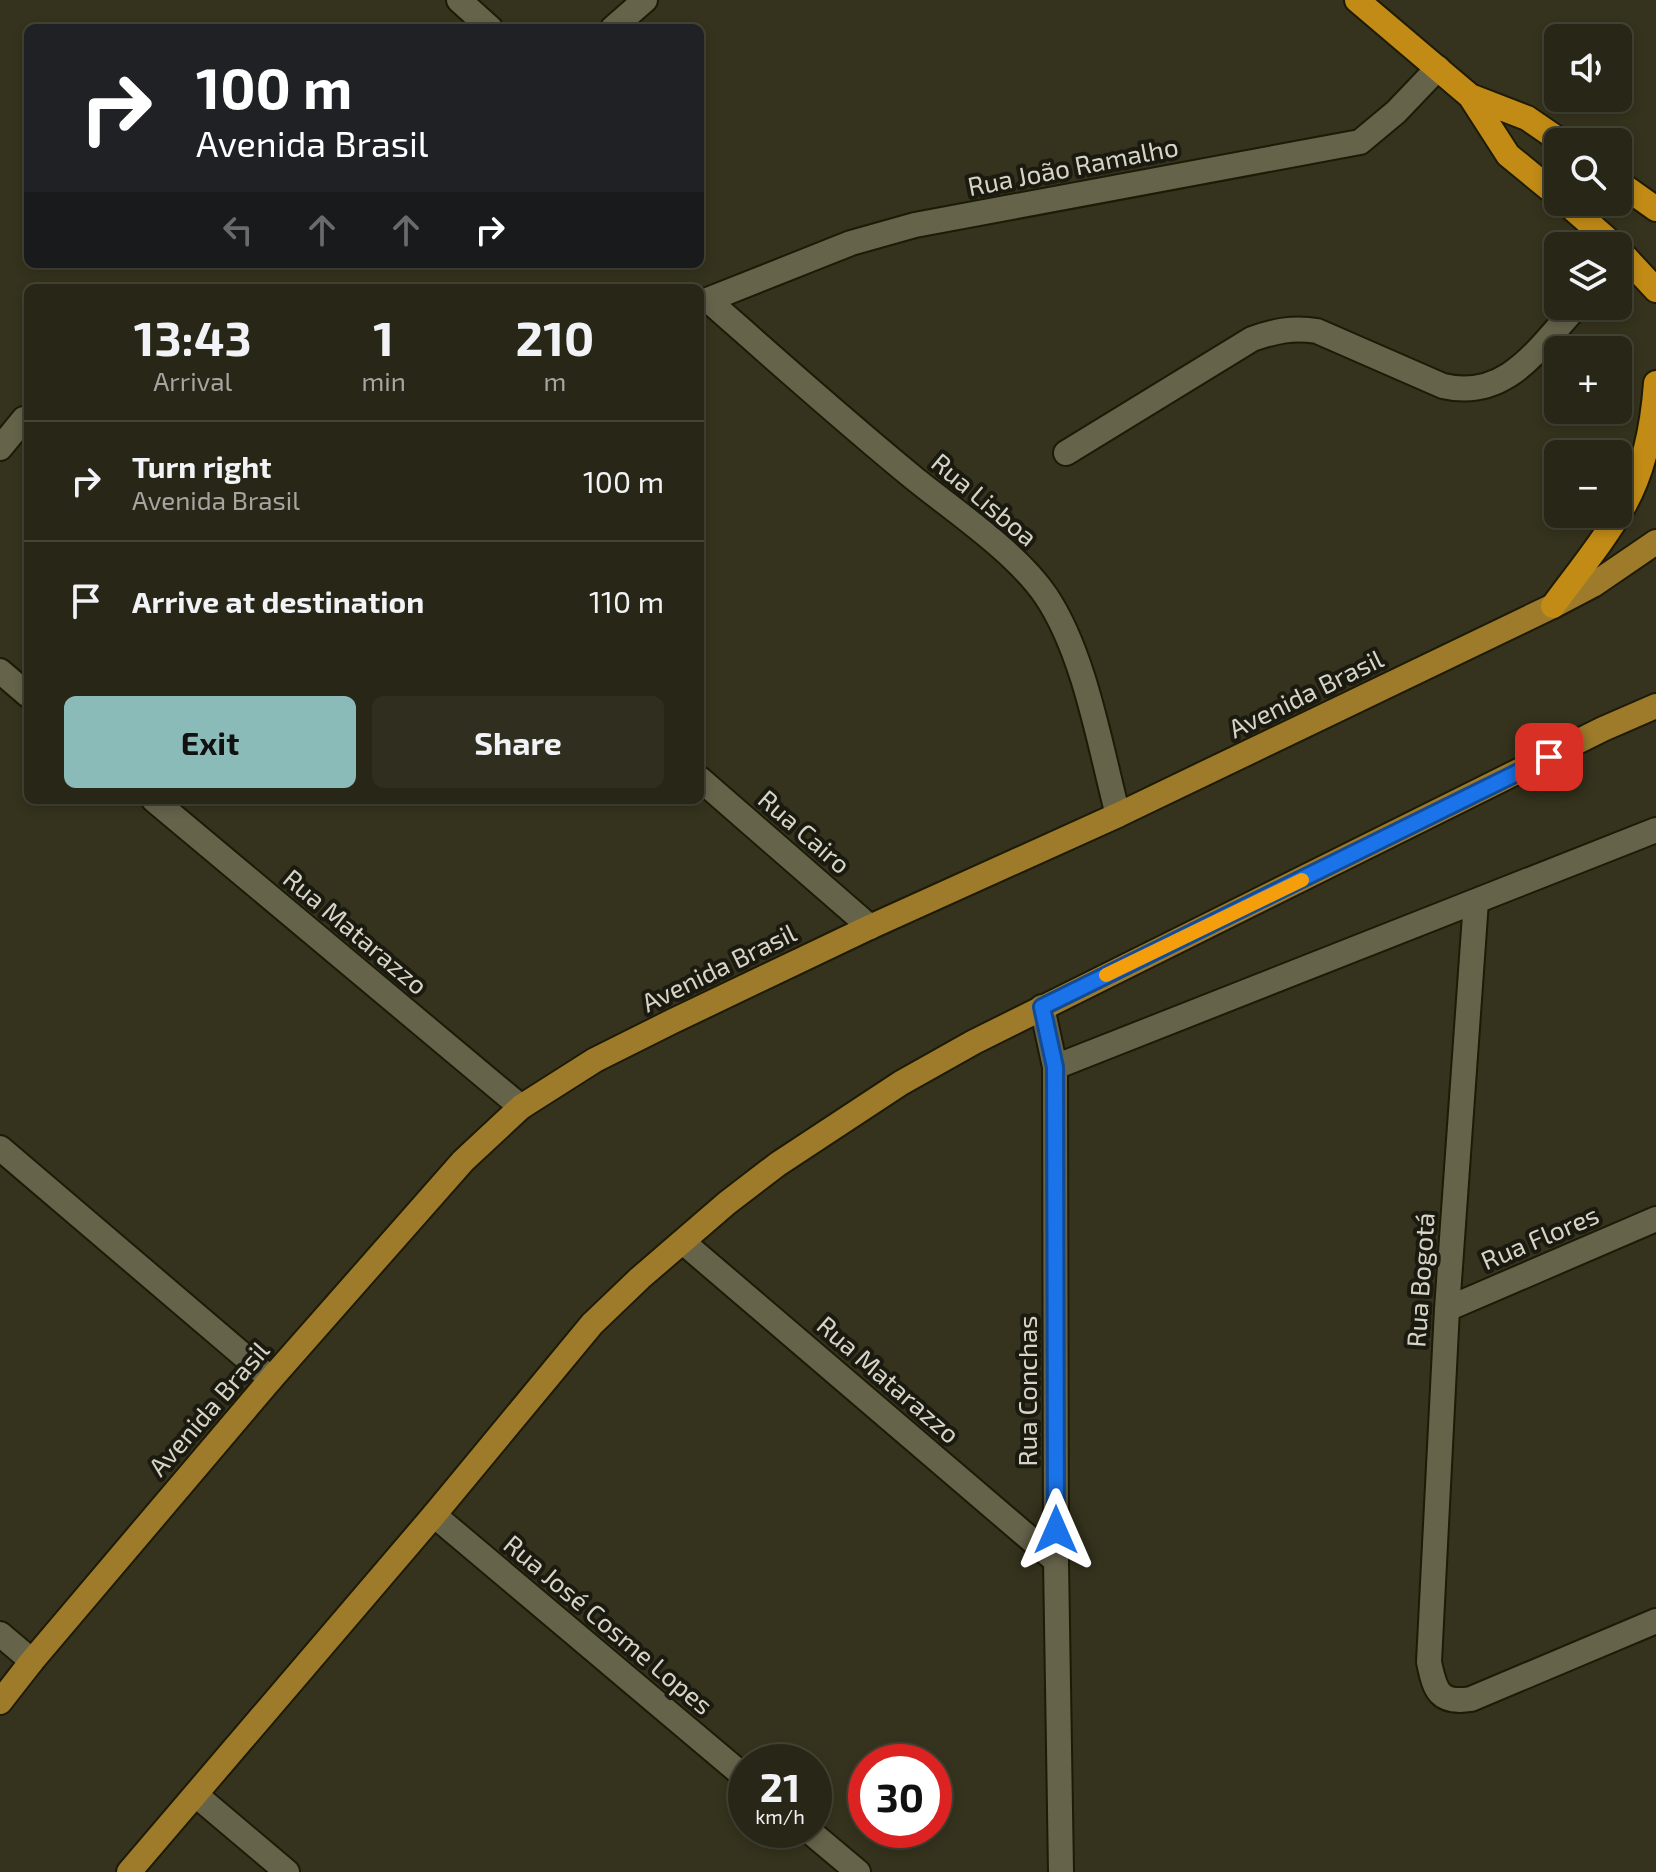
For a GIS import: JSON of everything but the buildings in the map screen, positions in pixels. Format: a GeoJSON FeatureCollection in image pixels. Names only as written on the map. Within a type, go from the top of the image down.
{"type":"FeatureCollection","features":[{"type":"Feature","properties":{"kind":"highway"},"geometry":{"type":"LineString","coordinates":[[1357,0],[1470,96],[1508,155],[1544,185]]}},
{"type":"Feature","properties":{"kind":"highway"},"geometry":{"type":"LineString","coordinates":[[1470,96],[1527,118],[1544,130]]}},
{"type":"Feature","properties":{"kind":"highway"},"geometry":{"type":"LineString","coordinates":[[1632,192],[1656,209]]}},
{"type":"Feature","properties":{"kind":"highway"},"geometry":{"type":"LineString","coordinates":[[1580,216],[1597,232]]}},
{"type":"Feature","properties":{"kind":"highway"},"geometry":{"type":"LineString","coordinates":[[1632,266],[1656,290]]}},
{"type":"Feature","properties":{"kind":"highway"},"geometry":{"type":"LineString","coordinates":[[1553,606],[1626,502],[1643,460],[1654,413],[1656,383]]}},
{"type":"Feature","properties":{"kind":"main road","name":"Avenida Brasil"},"geometry":{"type":"LineString","coordinates":[[0,1702],[271,1379],[463,1161],[521,1107],[595,1060],[870,927],[1118,815],[1553,606],[1593,585],[1656,542]]}},
{"type":"Feature","properties":{"kind":"main road"},"geometry":{"type":"LineString","coordinates":[[129,1872],[434,1515],[592,1324],[740,1193],[832,1126],[901,1083],[1042,1007],[1603,729],[1656,706]]}},
{"type":"Feature","properties":{"kind":"street"},"geometry":{"type":"LineString","coordinates":[[459,0],[486,24]]}},
{"type":"Feature","properties":{"kind":"street"},"geometry":{"type":"LineString","coordinates":[[619,24],[645,0]]}},
{"type":"Feature","properties":{"kind":"street","name":"Rua João Ramalho"},"geometry":{"type":"LineString","coordinates":[[704,301],[851,243],[915,225],[1360,142],[1396,112],[1438,68]]}},
{"type":"Feature","properties":{"kind":"street","name":"Rua Lisboa"},"geometry":{"type":"LineString","coordinates":[[704,301],[1019,565],[1046,596],[1065,631],[1079,669],[1118,815]]}},
{"type":"Feature","properties":{"kind":"street"},"geometry":{"type":"LineString","coordinates":[[1066,453],[1252,339],[1273,331],[1297,328],[1317,331],[1443,386],[1462,390],[1480,389],[1499,382],[1517,369],[1564,320]]}},
{"type":"Feature","properties":{"kind":"street"},"geometry":{"type":"LineString","coordinates":[[0,448],[17,419]]}},
{"type":"Feature","properties":{"kind":"street"},"geometry":{"type":"LineString","coordinates":[[0,671],[24,692]]}},
{"type":"Feature","properties":{"kind":"street","name":"Rua Cairo"},"geometry":{"type":"LineString","coordinates":[[704,782],[870,927]]}},
{"type":"Feature","properties":{"kind":"street","name":"Rua Matarazzo"},"geometry":{"type":"LineString","coordinates":[[159,804],[521,1107]]}},
{"type":"Feature","properties":{"kind":"street"},"geometry":{"type":"LineString","coordinates":[[1055,1067],[1656,830]]}},
{"type":"Feature","properties":{"kind":"street","name":"Rua Bogotá"},"geometry":{"type":"LineString","coordinates":[[1476,901],[1447,1309],[1429,1662],[1433,1682],[1441,1696],[1454,1702],[1471,1699],[1656,1621]]}},
{"type":"Feature","properties":{"kind":"street","name":"Rua Conchas"},"geometry":{"type":"LineString","coordinates":[[1042,1007],[1055,1067],[1056,1561],[1061,1872]]}},
{"type":"Feature","properties":{"kind":"street"},"geometry":{"type":"LineString","coordinates":[[0,1148],[271,1379]]}},
{"type":"Feature","properties":{"kind":"street","name":"Rua Flores"},"geometry":{"type":"LineString","coordinates":[[1447,1309],[1656,1219]]}},
{"type":"Feature","properties":{"kind":"street","name":"Rua Matarazzo"},"geometry":{"type":"LineString","coordinates":[[683,1242],[1056,1561]]}},
{"type":"Feature","properties":{"kind":"street","name":"Rua José Cosme Lopes"},"geometry":{"type":"LineString","coordinates":[[434,1515],[728,1763]]}},
{"type":"Feature","properties":{"kind":"street"},"geometry":{"type":"LineString","coordinates":[[0,1634],[32,1661]]}},
{"type":"Feature","properties":{"kind":"street"},"geometry":{"type":"LineString","coordinates":[[196,1795],[287,1872]]}},
{"type":"Feature","properties":{"kind":"street"},"geometry":{"type":"LineString","coordinates":[[829,1848],[858,1872]]}},
{"type":"Feature","properties":{"kind":"slow traffic"},"geometry":{"type":"LineString","coordinates":[[1106,975],[1302,880]]}},
{"type":"Feature","properties":{"kind":"route"},"geometry":{"type":"LineString","coordinates":[[1056,1530],[1055,1067],[1042,1007],[1549,757]]}}]}
